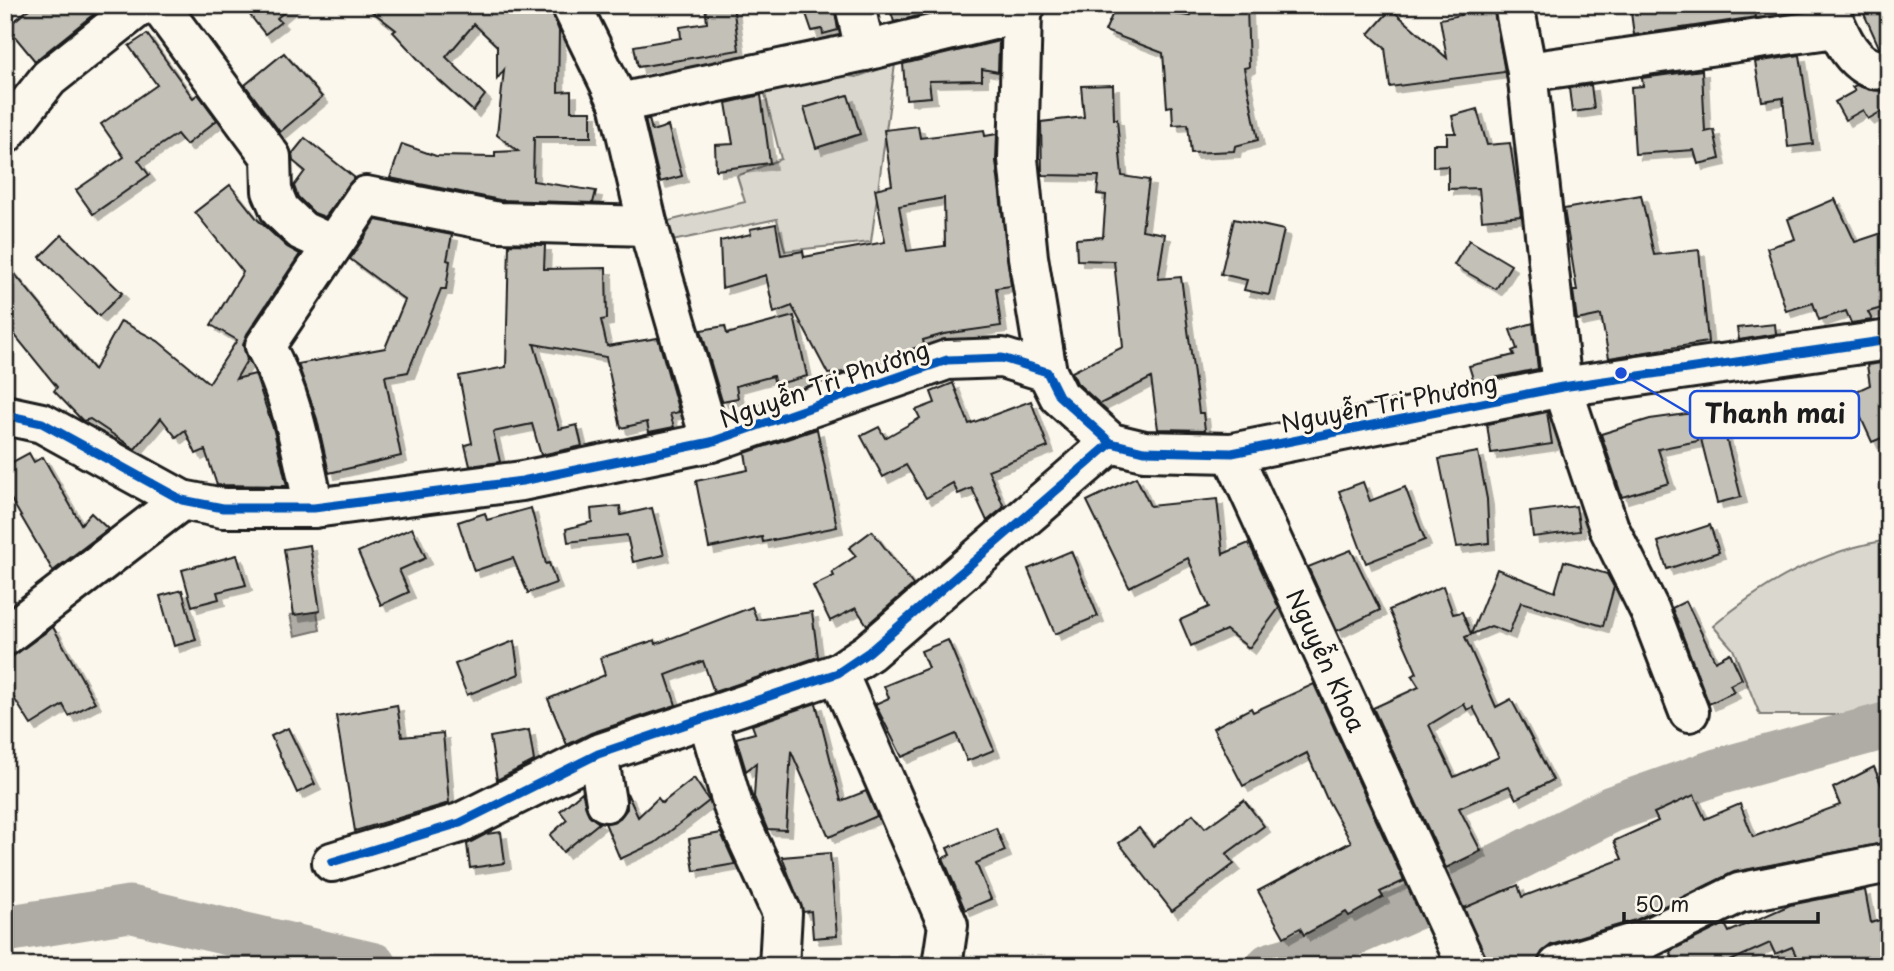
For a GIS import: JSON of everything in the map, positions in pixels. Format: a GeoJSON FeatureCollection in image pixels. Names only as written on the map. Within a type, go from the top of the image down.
{"type":"FeatureCollection","features":[{"type":"Feature","properties":{"kind":"street"},"geometry":{"type":"LineString","coordinates":[[5,134],[48,78],[141,5]]}},
{"type":"Feature","properties":{"kind":"street"},"geometry":{"type":"LineString","coordinates":[[159,5],[271,157],[272,191],[280,211],[302,231],[331,244]]}},
{"type":"Feature","properties":{"kind":"street"},"geometry":{"type":"LineString","coordinates":[[571,5],[619,103],[648,226],[711,442]]}},
{"type":"Feature","properties":{"kind":"street"},"geometry":{"type":"LineString","coordinates":[[855,5],[865,51]]}},
{"type":"Feature","properties":{"kind":"street"},"geometry":{"type":"LineString","coordinates":[[1514,5],[1528,72],[1562,387],[1609,528],[1650,611],[1689,712]]}},
{"type":"Feature","properties":{"kind":"street"},"geometry":{"type":"LineString","coordinates":[[619,103],[865,51],[1024,9],[1018,159],[1028,257],[1047,372]]}},
{"type":"Feature","properties":{"kind":"street"},"geometry":{"type":"LineString","coordinates":[[1528,72],[1832,16],[1862,65],[1877,72],[1889,69]]}},
{"type":"Feature","properties":{"kind":"street"},"geometry":{"type":"LineString","coordinates":[[314,508],[300,437],[283,380],[265,346],[331,244],[366,196],[498,222],[648,226]]}},
{"type":"Feature","properties":{"kind":"street","name":"Nguyễn Tri Phương"},"geometry":{"type":"LineString","coordinates":[[5,415],[42,423],[182,500],[223,508],[314,508],[522,481],[711,442],[947,360],[1002,358],[1047,372],[1059,396],[1111,443],[1143,452],[1232,453],[1562,387],[1889,340]]}},
{"type":"Feature","properties":{"kind":"street"},"geometry":{"type":"LineString","coordinates":[[332,862],[460,824],[598,754],[838,673],[870,652],[1111,443]]}},
{"type":"Feature","properties":{"kind":"street","name":"Nguyễn Khoa"},"geometry":{"type":"LineString","coordinates":[[1232,453],[1466,966]]}},
{"type":"Feature","properties":{"kind":"street"},"geometry":{"type":"LineString","coordinates":[[5,636],[182,500]]}},
{"type":"Feature","properties":{"kind":"street"},"geometry":{"type":"LineString","coordinates":[[838,673],[948,925],[942,966]]}},
{"type":"Feature","properties":{"kind":"street"},"geometry":{"type":"LineString","coordinates":[[708,717],[734,809],[782,913],[779,966]]}},
{"type":"Feature","properties":{"kind":"street"},"geometry":{"type":"LineString","coordinates":[[598,754],[607,802]]}},
{"type":"Feature","properties":{"kind":"street"},"geometry":{"type":"LineString","coordinates":[[1558,966],[1650,953],[1739,893],[1889,863]]}},
{"type":"Feature","properties":{"kind":"shaded area"},"geometry":{"type":"Polygon","coordinates":[[[895,64],[871,242],[785,251],[777,219],[663,243],[648,226],[745,202],[737,176],[781,159],[763,86],[783,68],[856,77],[895,64]]]}},
{"type":"Feature","properties":{"kind":"shaded area"},"geometry":{"type":"Polygon","coordinates":[[[1889,540],[1889,711],[1872,715],[1760,715],[1733,649],[1713,626],[1752,596],[1795,571],[1841,551],[1889,540]]]}},
{"type":"Feature","properties":{"kind":"shaded area"},"geometry":{"type":"Polygon","coordinates":[[[317,611],[320,630],[295,636],[290,615],[317,611]]]}},
{"type":"Feature","properties":{"kind":"building"},"geometry":{"type":"Polygon","coordinates":[[[34,5],[105,5],[35,61],[7,27],[34,5]]]}},
{"type":"Feature","properties":{"kind":"building"},"geometry":{"type":"Polygon","coordinates":[[[242,5],[293,5],[277,18],[281,22],[265,34],[242,5]]]}},
{"type":"Feature","properties":{"kind":"building"},"geometry":{"type":"Polygon","coordinates":[[[364,5],[549,5],[559,31],[558,92],[571,91],[571,111],[591,111],[591,137],[534,137],[533,181],[596,191],[593,203],[500,200],[390,178],[402,144],[436,156],[495,157],[495,152],[518,151],[497,135],[504,70],[497,79],[497,46],[474,24],[446,57],[485,95],[473,111],[430,72],[393,32],[396,30],[364,5]]]}},
{"type":"Feature","properties":{"kind":"building"},"geometry":{"type":"Polygon","coordinates":[[[705,5],[733,5],[739,50],[638,67],[634,46],[681,38],[680,27],[707,23],[705,5]]]}},
{"type":"Feature","properties":{"kind":"building"},"geometry":{"type":"Polygon","coordinates":[[[803,5],[834,5],[838,30],[823,34],[822,29],[812,31],[803,5]]]}},
{"type":"Feature","properties":{"kind":"building"},"geometry":{"type":"Polygon","coordinates":[[[889,5],[961,5],[894,22],[889,5]]]}},
{"type":"Feature","properties":{"kind":"building"},"geometry":{"type":"Polygon","coordinates":[[[1461,5],[1493,5],[1505,72],[1390,87],[1385,48],[1369,34],[1391,9],[1447,58],[1440,19],[1461,15],[1461,5]]]}},
{"type":"Feature","properties":{"kind":"building"},"geometry":{"type":"Polygon","coordinates":[[[1630,5],[1754,5],[1756,17],[1634,35],[1630,5]]]}},
{"type":"Feature","properties":{"kind":"building"},"geometry":{"type":"Polygon","coordinates":[[[1860,5],[1889,5],[1889,47],[1879,47],[1860,5]]]}},
{"type":"Feature","properties":{"kind":"building"},"geometry":{"type":"Polygon","coordinates":[[[1116,6],[1190,16],[1190,12],[1247,8],[1249,67],[1244,68],[1258,140],[1235,146],[1234,151],[1191,153],[1188,124],[1173,125],[1172,106],[1167,107],[1163,53],[1105,31],[1116,6]]]}},
{"type":"Feature","properties":{"kind":"building"},"geometry":{"type":"Polygon","coordinates":[[[147,34],[193,98],[198,94],[217,120],[186,145],[177,134],[138,160],[149,175],[93,214],[76,190],[124,157],[101,124],[157,85],[129,46],[147,34]]]}},
{"type":"Feature","properties":{"kind":"building"},"geometry":{"type":"Polygon","coordinates":[[[999,41],[998,72],[982,69],[982,80],[929,81],[931,97],[906,99],[903,64],[999,41]]]}},
{"type":"Feature","properties":{"kind":"building"},"geometry":{"type":"Polygon","coordinates":[[[284,53],[322,97],[280,132],[245,85],[284,53]]]}},
{"type":"Feature","properties":{"kind":"building"},"geometry":{"type":"Polygon","coordinates":[[[1800,55],[1813,144],[1788,147],[1783,98],[1762,101],[1755,62],[1800,55]]]}},
{"type":"Feature","properties":{"kind":"building"},"geometry":{"type":"Polygon","coordinates":[[[1702,70],[1705,132],[1714,130],[1720,159],[1698,164],[1694,150],[1635,154],[1631,87],[1643,86],[1642,78],[1702,70]]]}},
{"type":"Feature","properties":{"kind":"building"},"geometry":{"type":"Polygon","coordinates":[[[1113,85],[1114,119],[1117,119],[1122,176],[1149,180],[1142,230],[1165,234],[1158,279],[1181,277],[1199,413],[1203,413],[1205,430],[1158,429],[1151,378],[1100,404],[1077,383],[1072,372],[1123,347],[1114,261],[1077,260],[1076,239],[1103,237],[1106,195],[1097,194],[1099,176],[1042,175],[1041,122],[1084,117],[1081,86],[1113,85]]]}},
{"type":"Feature","properties":{"kind":"building"},"geometry":{"type":"Polygon","coordinates":[[[1591,85],[1594,109],[1572,112],[1569,88],[1591,85]]]}},
{"type":"Feature","properties":{"kind":"building"},"geometry":{"type":"Polygon","coordinates":[[[1856,85],[1870,90],[1889,91],[1889,107],[1868,119],[1863,110],[1845,120],[1835,102],[1855,91],[1852,87],[1856,85]]]}},
{"type":"Feature","properties":{"kind":"building"},"geometry":{"type":"Polygon","coordinates":[[[761,95],[770,163],[716,170],[715,145],[733,144],[726,103],[761,95]]]}},
{"type":"Feature","properties":{"kind":"building"},"geometry":{"type":"Polygon","coordinates":[[[848,95],[860,134],[816,148],[804,108],[848,95]]]}},
{"type":"Feature","properties":{"kind":"building"},"geometry":{"type":"Polygon","coordinates":[[[1477,109],[1487,145],[1510,143],[1521,216],[1482,220],[1479,188],[1448,189],[1448,166],[1433,167],[1433,144],[1447,144],[1447,133],[1456,133],[1452,116],[1477,109]]]}},
{"type":"Feature","properties":{"kind":"building"},"geometry":{"type":"Polygon","coordinates":[[[649,119],[652,131],[668,126],[682,176],[660,182],[645,120],[649,119]]]}},
{"type":"Feature","properties":{"kind":"building"},"geometry":{"type":"Polygon","coordinates":[[[918,126],[920,138],[984,130],[985,136],[997,134],[996,161],[1011,286],[996,288],[1001,326],[944,334],[923,340],[924,345],[845,372],[828,374],[792,306],[774,313],[766,275],[722,288],[720,241],[751,234],[750,229],[776,224],[781,255],[803,251],[804,257],[885,242],[875,189],[892,185],[884,130],[918,126]],[[944,198],[899,206],[907,251],[945,246],[944,198]]]}},
{"type":"Feature","properties":{"kind":"building"},"geometry":{"type":"Polygon","coordinates":[[[305,138],[355,178],[325,217],[314,213],[298,197],[294,186],[305,171],[293,161],[292,154],[305,138]]]}},
{"type":"Feature","properties":{"kind":"building"},"geometry":{"type":"Polygon","coordinates":[[[230,185],[258,220],[287,247],[300,254],[247,334],[243,345],[247,360],[236,379],[255,374],[274,431],[287,486],[217,485],[205,450],[196,454],[185,430],[176,437],[161,418],[135,449],[90,419],[83,421],[54,391],[57,387],[5,323],[5,262],[94,370],[121,321],[158,341],[209,383],[237,340],[211,325],[243,272],[195,212],[230,185]]]}},
{"type":"Feature","properties":{"kind":"building"},"geometry":{"type":"Polygon","coordinates":[[[1641,195],[1654,255],[1699,250],[1708,342],[1609,358],[1601,315],[1577,320],[1573,291],[1577,291],[1564,209],[1641,195]]]}},
{"type":"Feature","properties":{"kind":"building"},"geometry":{"type":"Polygon","coordinates":[[[1835,199],[1855,242],[1885,232],[1889,243],[1889,306],[1868,312],[1872,320],[1851,323],[1846,311],[1819,320],[1813,303],[1786,311],[1767,248],[1795,239],[1788,219],[1835,199]]]}},
{"type":"Feature","properties":{"kind":"building"},"geometry":{"type":"Polygon","coordinates":[[[1234,219],[1284,230],[1269,295],[1244,290],[1247,280],[1221,274],[1234,219]]]}},
{"type":"Feature","properties":{"kind":"building"},"geometry":{"type":"Polygon","coordinates":[[[376,220],[452,235],[447,260],[450,261],[446,289],[441,289],[408,372],[385,376],[401,456],[329,473],[317,419],[298,364],[385,348],[405,300],[350,259],[376,220]]]}},
{"type":"Feature","properties":{"kind":"building"},"geometry":{"type":"Polygon","coordinates":[[[62,235],[122,293],[99,316],[40,257],[62,235]]]}},
{"type":"Feature","properties":{"kind":"building"},"geometry":{"type":"Polygon","coordinates":[[[1469,240],[1511,265],[1496,289],[1454,265],[1469,240]]]}},
{"type":"Feature","properties":{"kind":"building"},"geometry":{"type":"Polygon","coordinates":[[[509,244],[545,245],[544,269],[606,268],[607,319],[601,320],[607,346],[658,338],[679,412],[670,414],[674,427],[649,432],[647,422],[621,428],[606,357],[534,344],[559,429],[577,425],[582,446],[541,455],[532,424],[493,432],[500,462],[470,466],[465,445],[472,443],[459,376],[506,367],[509,244]]]}},
{"type":"Feature","properties":{"kind":"building"},"geometry":{"type":"Polygon","coordinates":[[[794,316],[807,376],[775,385],[773,376],[736,386],[738,398],[722,401],[701,330],[725,326],[727,334],[794,316]]]}},
{"type":"Feature","properties":{"kind":"building"},"geometry":{"type":"Polygon","coordinates":[[[1533,323],[1538,369],[1474,382],[1469,366],[1514,355],[1512,351],[1517,349],[1510,330],[1533,323]]]}},
{"type":"Feature","properties":{"kind":"building"},"geometry":{"type":"Polygon","coordinates":[[[1775,324],[1776,334],[1739,340],[1737,328],[1775,324]]]}},
{"type":"Feature","properties":{"kind":"building"},"geometry":{"type":"Polygon","coordinates":[[[1889,362],[1889,435],[1872,442],[1850,394],[1870,385],[1867,365],[1889,362]]]}},
{"type":"Feature","properties":{"kind":"building"},"geometry":{"type":"Polygon","coordinates":[[[953,383],[969,424],[1031,401],[1048,447],[988,470],[1004,507],[987,521],[972,488],[958,494],[953,483],[926,498],[906,465],[883,477],[861,436],[879,427],[885,438],[920,418],[916,410],[935,403],[931,392],[953,383]]]}},
{"type":"Feature","properties":{"kind":"building"},"geometry":{"type":"Polygon","coordinates":[[[1547,412],[1552,444],[1491,453],[1487,424],[1547,412]]]}},
{"type":"Feature","properties":{"kind":"building"},"geometry":{"type":"Polygon","coordinates":[[[1693,413],[1698,441],[1658,449],[1669,483],[1622,497],[1601,434],[1650,419],[1693,413]]]}},
{"type":"Feature","properties":{"kind":"building"},"geometry":{"type":"Polygon","coordinates":[[[1723,426],[1741,497],[1717,503],[1699,431],[1723,426]]]}},
{"type":"Feature","properties":{"kind":"building"},"geometry":{"type":"Polygon","coordinates":[[[817,429],[837,527],[763,542],[762,537],[709,548],[696,481],[748,470],[745,453],[817,429]]]}},
{"type":"Feature","properties":{"kind":"building"},"geometry":{"type":"Polygon","coordinates":[[[1478,452],[1487,499],[1489,543],[1457,547],[1439,459],[1478,452]]]}},
{"type":"Feature","properties":{"kind":"building"},"geometry":{"type":"Polygon","coordinates":[[[29,453],[34,462],[43,457],[81,524],[91,513],[108,529],[53,571],[5,489],[5,466],[29,453]]]}},
{"type":"Feature","properties":{"kind":"building"},"geometry":{"type":"Polygon","coordinates":[[[1136,477],[1150,506],[1217,499],[1223,554],[1249,543],[1279,608],[1249,648],[1226,630],[1191,646],[1180,620],[1209,607],[1188,558],[1129,587],[1087,501],[1136,477]]]}},
{"type":"Feature","properties":{"kind":"building"},"geometry":{"type":"Polygon","coordinates":[[[1363,482],[1370,501],[1405,487],[1425,540],[1366,563],[1339,491],[1363,482]]]}},
{"type":"Feature","properties":{"kind":"building"},"geometry":{"type":"Polygon","coordinates":[[[620,506],[621,515],[652,508],[664,555],[633,562],[627,535],[568,542],[566,529],[592,522],[591,509],[620,506]]]}},
{"type":"Feature","properties":{"kind":"building"},"geometry":{"type":"Polygon","coordinates":[[[1576,506],[1580,531],[1533,537],[1530,512],[1576,506]]]}},
{"type":"Feature","properties":{"kind":"building"},"geometry":{"type":"Polygon","coordinates":[[[531,508],[546,564],[549,563],[556,583],[528,593],[513,558],[474,571],[458,522],[485,513],[487,520],[531,508]]]}},
{"type":"Feature","properties":{"kind":"building"},"geometry":{"type":"Polygon","coordinates":[[[1710,525],[1719,552],[1667,569],[1658,542],[1710,525]]]}},
{"type":"Feature","properties":{"kind":"building"},"geometry":{"type":"Polygon","coordinates":[[[412,528],[426,558],[399,570],[409,592],[381,605],[358,552],[412,528]]]}},
{"type":"Feature","properties":{"kind":"building"},"geometry":{"type":"Polygon","coordinates":[[[872,531],[913,585],[867,625],[856,608],[830,621],[813,586],[834,576],[832,572],[856,556],[849,548],[872,531]]]}},
{"type":"Feature","properties":{"kind":"building"},"geometry":{"type":"Polygon","coordinates":[[[310,545],[320,611],[294,615],[284,549],[310,545]]]}},
{"type":"Feature","properties":{"kind":"building"},"geometry":{"type":"Polygon","coordinates":[[[1351,550],[1380,610],[1337,631],[1308,567],[1351,550]]]}},
{"type":"Feature","properties":{"kind":"building"},"geometry":{"type":"Polygon","coordinates":[[[1071,551],[1098,616],[1055,634],[1028,569],[1071,551]]]}},
{"type":"Feature","properties":{"kind":"building"},"geometry":{"type":"Polygon","coordinates":[[[237,555],[246,585],[217,592],[219,599],[192,606],[182,570],[237,555]]]}},
{"type":"Feature","properties":{"kind":"building"},"geometry":{"type":"Polygon","coordinates":[[[1564,561],[1607,574],[1614,587],[1603,626],[1521,602],[1509,633],[1491,626],[1465,637],[1496,707],[1511,699],[1553,780],[1516,799],[1509,786],[1459,808],[1481,851],[1446,868],[1373,708],[1419,687],[1412,676],[1417,673],[1389,610],[1443,586],[1453,614],[1462,612],[1471,634],[1497,569],[1555,592],[1564,561]],[[1464,704],[1429,725],[1454,777],[1499,757],[1473,707],[1467,710],[1464,704]]]}},
{"type":"Feature","properties":{"kind":"building"},"geometry":{"type":"Polygon","coordinates":[[[182,590],[196,640],[174,646],[160,596],[182,590]]]}},
{"type":"Feature","properties":{"kind":"building"},"geometry":{"type":"Polygon","coordinates":[[[1686,601],[1715,661],[1730,653],[1742,679],[1730,685],[1734,692],[1709,704],[1672,608],[1686,601]]]}},
{"type":"Feature","properties":{"kind":"building"},"geometry":{"type":"Polygon","coordinates":[[[752,607],[757,620],[812,612],[818,657],[714,692],[703,661],[666,675],[676,705],[591,733],[567,745],[548,699],[605,675],[600,658],[655,640],[656,644],[752,607]]]}},
{"type":"Feature","properties":{"kind":"building"},"geometry":{"type":"Polygon","coordinates":[[[53,627],[95,702],[69,716],[63,705],[31,725],[5,684],[5,662],[53,627]]]}},
{"type":"Feature","properties":{"kind":"building"},"geometry":{"type":"Polygon","coordinates":[[[948,640],[994,750],[967,761],[956,734],[902,757],[875,704],[889,698],[884,686],[928,668],[921,651],[948,640]]]}},
{"type":"Feature","properties":{"kind":"building"},"geometry":{"type":"Polygon","coordinates":[[[514,641],[519,674],[467,695],[455,664],[514,641]]]}},
{"type":"Feature","properties":{"kind":"building"},"geometry":{"type":"Polygon","coordinates":[[[1314,684],[1404,881],[1380,892],[1383,897],[1349,916],[1346,912],[1304,935],[1300,928],[1284,937],[1258,891],[1351,842],[1326,797],[1307,753],[1243,786],[1213,728],[1251,708],[1253,712],[1314,684]]]}},
{"type":"Feature","properties":{"kind":"building"},"geometry":{"type":"Polygon","coordinates":[[[816,703],[841,801],[866,791],[877,816],[829,837],[791,751],[786,830],[767,829],[754,797],[756,763],[746,771],[736,738],[755,733],[752,725],[816,703]]]}},
{"type":"Feature","properties":{"kind":"building"},"geometry":{"type":"Polygon","coordinates":[[[397,705],[402,737],[443,733],[449,803],[355,831],[336,716],[397,705]]]}},
{"type":"Feature","properties":{"kind":"building"},"geometry":{"type":"Polygon","coordinates":[[[288,728],[315,784],[297,793],[271,736],[288,728]]]}},
{"type":"Feature","properties":{"kind":"building"},"geometry":{"type":"Polygon","coordinates":[[[529,730],[534,761],[497,780],[490,737],[529,730]]]}},
{"type":"Feature","properties":{"kind":"building"},"geometry":{"type":"Polygon","coordinates":[[[1874,767],[1889,803],[1889,842],[1734,872],[1636,920],[1551,945],[1542,952],[1537,966],[1488,966],[1464,908],[1518,885],[1522,897],[1622,859],[1614,841],[1658,821],[1654,813],[1694,795],[1705,819],[1740,804],[1753,837],[1840,805],[1833,788],[1874,767]]]}},
{"type":"Feature","properties":{"kind":"building"},"geometry":{"type":"Polygon","coordinates":[[[694,778],[709,801],[655,843],[620,859],[605,823],[620,818],[627,809],[627,793],[638,817],[658,798],[662,803],[694,778]]]}},
{"type":"Feature","properties":{"kind":"building"},"geometry":{"type":"Polygon","coordinates":[[[582,792],[589,815],[599,823],[563,852],[550,835],[567,820],[560,811],[582,792]]]}},
{"type":"Feature","properties":{"kind":"building"},"geometry":{"type":"Polygon","coordinates":[[[1244,800],[1264,826],[1226,854],[1234,864],[1172,911],[1119,843],[1139,828],[1153,846],[1193,814],[1205,828],[1244,800]]]}},
{"type":"Feature","properties":{"kind":"building"},"geometry":{"type":"Polygon","coordinates":[[[996,828],[1005,851],[976,863],[991,899],[965,910],[943,858],[950,855],[947,848],[996,828]]]}},
{"type":"Feature","properties":{"kind":"building"},"geometry":{"type":"Polygon","coordinates":[[[501,832],[505,863],[470,868],[467,844],[486,834],[501,832]]]}},
{"type":"Feature","properties":{"kind":"building"},"geometry":{"type":"Polygon","coordinates":[[[721,833],[735,864],[694,871],[689,839],[721,833]]]}},
{"type":"Feature","properties":{"kind":"building"},"geometry":{"type":"Polygon","coordinates":[[[830,853],[837,936],[813,938],[811,911],[803,912],[782,857],[830,853]]]}},
{"type":"Feature","properties":{"kind":"building"},"geometry":{"type":"Polygon","coordinates":[[[1865,890],[1871,923],[1889,917],[1889,966],[1801,966],[1792,947],[1775,954],[1770,943],[1719,966],[1676,966],[1670,951],[1725,924],[1729,932],[1790,905],[1865,890]]]}},
{"type":"Feature","properties":{"kind":"waterway"},"geometry":{"type":"LineString","coordinates":[[1270,966],[1294,959],[1456,888],[1612,809],[1717,772],[1889,725]]}},
{"type":"Feature","properties":{"kind":"waterway"},"geometry":{"type":"LineString","coordinates":[[5,929],[129,909],[374,966]]}},
{"type":"Feature","properties":{"kind":"cycle path"},"geometry":{"type":"LineString","coordinates":[[5,415],[42,423],[182,500],[223,508],[314,508],[522,481],[711,442],[947,360],[1002,358],[1047,372],[1059,396],[1111,443],[1144,451],[1232,453],[1562,387],[1889,340]]}},
{"type":"Feature","properties":{"kind":"cycle path"},"geometry":{"type":"LineString","coordinates":[[332,862],[460,823],[598,754],[838,673],[869,652],[1111,443]]}},
{"type":"Feature","properties":{"kind":"place","name":"Thanh mai"},"geometry":{"type":"Point","coordinates":[1621,373]}}]}
